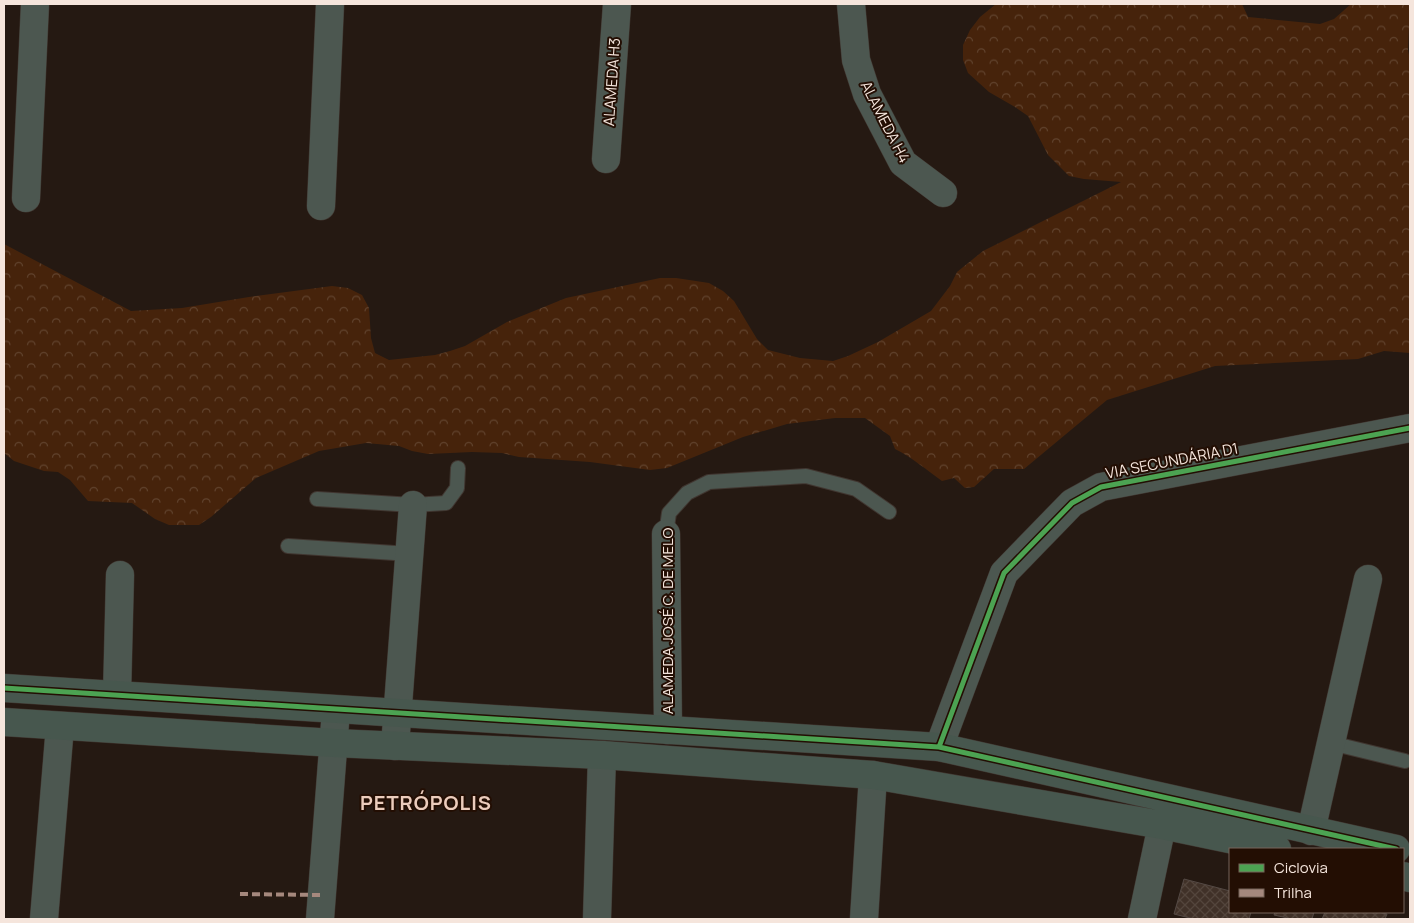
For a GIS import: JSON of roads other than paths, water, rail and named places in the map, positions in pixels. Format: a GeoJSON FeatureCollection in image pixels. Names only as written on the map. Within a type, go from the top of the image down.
{"type":"FeatureCollection","features":[{"type":"Feature","properties":{"kind":"street"},"geometry":{"type":"LineString","coordinates":[[26,198],[35,4]]}},
{"type":"Feature","properties":{"kind":"street"},"geometry":{"type":"LineString","coordinates":[[321,206],[330,4]]}},
{"type":"Feature","properties":{"kind":"street","name":"ALAMEDA H3"},"geometry":{"type":"LineString","coordinates":[[606,159],[617,4]]}},
{"type":"Feature","properties":{"kind":"street","name":"ALAMEDA H4"},"geometry":{"type":"LineString","coordinates":[[851,4],[856,60],[867,94],[903,163],[943,193]]}},
{"type":"Feature","properties":{"kind":"street","name":"VIA SECUNDÁRIA D1"},"geometry":{"type":"LineString","coordinates":[[939,747],[1004,573],[1072,503],[1101,487],[1410,428]]}},
{"type":"Feature","properties":{"kind":"street"},"geometry":{"type":"LineString","coordinates":[[395,746],[413,505]]}},
{"type":"Feature","properties":{"kind":"street","name":"ALAMEDA JOSÉ C. DE MELO"},"geometry":{"type":"LineString","coordinates":[[666,534],[668,730]]}},
{"type":"Feature","properties":{"kind":"street"},"geometry":{"type":"LineString","coordinates":[[117,695],[120,575]]}},
{"type":"Feature","properties":{"kind":"street"},"geometry":{"type":"LineString","coordinates":[[1311,831],[1368,579]]}},
{"type":"Feature","properties":{"kind":"street"},"geometry":{"type":"LineString","coordinates":[[4,688],[939,747],[1391,848]]}},
{"type":"Feature","properties":{"kind":"street"},"geometry":{"type":"LineString","coordinates":[[320,919],[336,710]]}},
{"type":"Feature","properties":{"kind":"street"},"geometry":{"type":"LineString","coordinates":[[4,722],[334,743],[602,755],[873,775],[1162,825],[1272,848]]}},
{"type":"Feature","properties":{"kind":"street"},"geometry":{"type":"LineString","coordinates":[[44,919],[60,726]]}},
{"type":"Feature","properties":{"kind":"street"},"geometry":{"type":"LineString","coordinates":[[597,919],[602,755]]}},
{"type":"Feature","properties":{"kind":"street"},"geometry":{"type":"LineString","coordinates":[[864,919],[873,775]]}},
{"type":"Feature","properties":{"kind":"street"},"geometry":{"type":"LineString","coordinates":[[1142,919],[1162,825]]}},
{"type":"Feature","properties":{"kind":"lane"},"geometry":{"type":"LineString","coordinates":[[317,499],[413,505],[446,503],[457,488],[458,468]]}},
{"type":"Feature","properties":{"kind":"lane","name":"ALAMEDA JOSÉ C. DE MELO"},"geometry":{"type":"LineString","coordinates":[[666,534],[669,514],[687,493],[709,482],[806,476],[856,489],[889,512]]}},
{"type":"Feature","properties":{"kind":"lane"},"geometry":{"type":"LineString","coordinates":[[288,546],[410,554]]}},
{"type":"Feature","properties":{"kind":"lane"},"geometry":{"type":"LineString","coordinates":[[1331,743],[1405,762]]}},
{"type":"Feature","properties":{"kind":"district","name":"PETRÓPOLIS"},"geometry":{"type":"Point","coordinates":[426,803]}}]}
